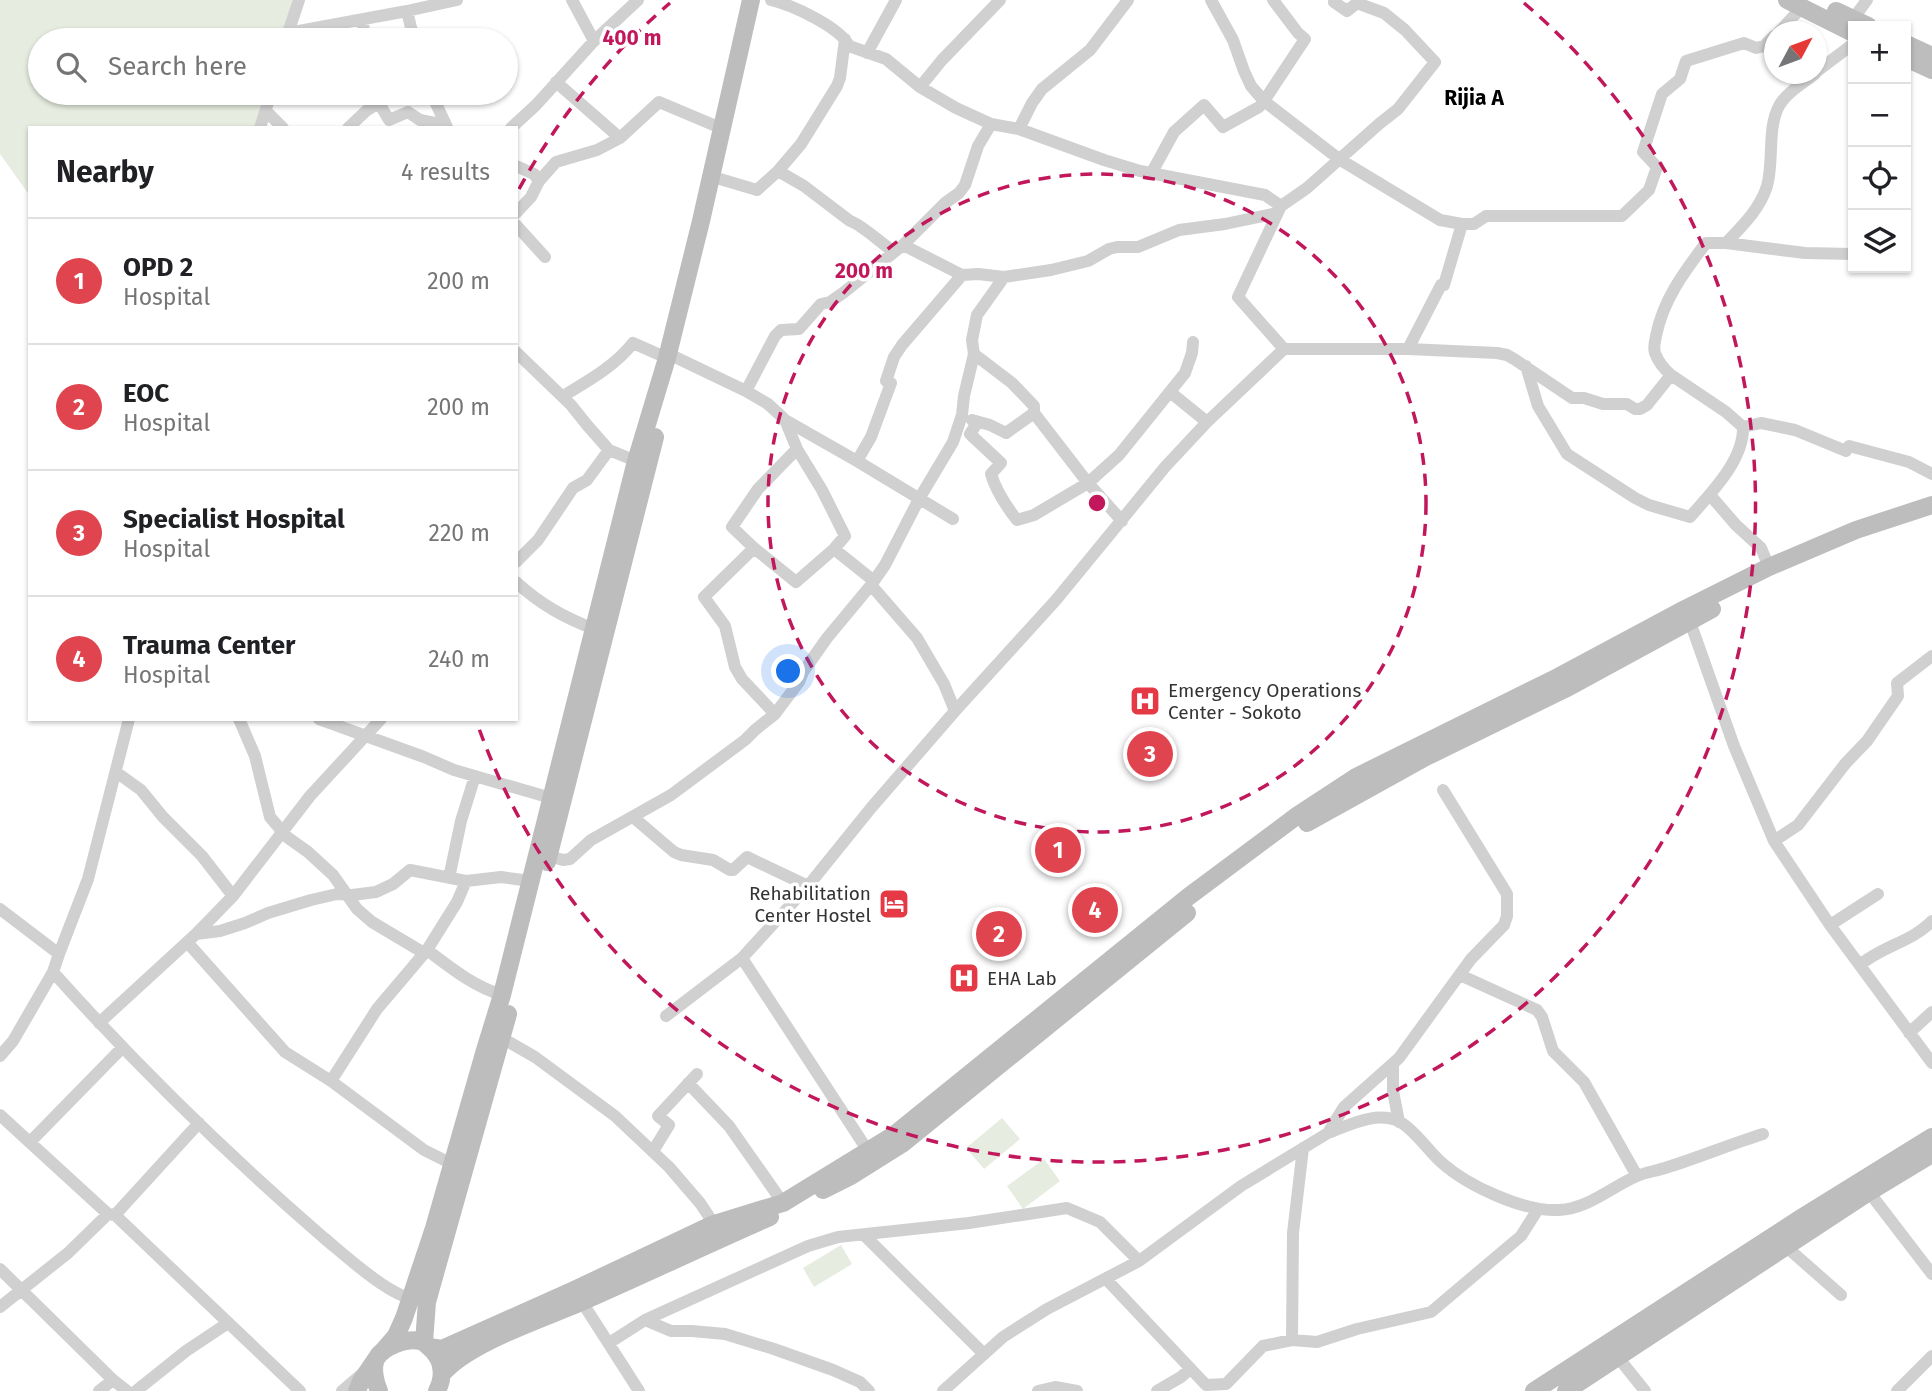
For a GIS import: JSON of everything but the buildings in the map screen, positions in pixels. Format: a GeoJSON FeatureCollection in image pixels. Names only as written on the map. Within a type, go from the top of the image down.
{"type":"FeatureCollection","features":[{"type":"Feature","properties":{"kind":"main road"},"geometry":{"type":"LineString","coordinates":[[357,1391],[361,1381],[419,1301],[502,1038],[671,358],[751,0]]}},
{"type":"Feature","properties":{"kind":"main road"},"geometry":{"type":"LineString","coordinates":[[440,1382],[442,1366],[435,1352],[427,1345],[419,1301],[434,1228],[502,995],[636,461],[671,358],[720,178],[760,0]]}},
{"type":"Feature","properties":{"kind":"main road"},"geometry":{"type":"LineString","coordinates":[[1800,2],[1848,22]]}},
{"type":"Feature","properties":{"kind":"main road"},"geometry":{"type":"LineString","coordinates":[[1911,46],[1932,56]]}},
{"type":"Feature","properties":{"kind":"main road"},"geometry":{"type":"LineString","coordinates":[[1911,60],[1932,70]]}},
{"type":"Feature","properties":{"kind":"main road"},"geometry":{"type":"LineString","coordinates":[[440,1382],[464,1356],[488,1342],[775,1215],[902,1144],[1198,904],[1311,820],[1426,757],[1565,689],[1769,567],[1856,530],[1932,505]]}},
{"type":"Feature","properties":{"kind":"main road"},"geometry":{"type":"LineString","coordinates":[[379,1391],[374,1376],[380,1355],[394,1345],[410,1341],[442,1349],[714,1224],[783,1203],[894,1135],[1147,929],[1298,815],[1356,777],[1687,615],[1840,547],[1910,520],[1932,515]]}},
{"type":"Feature","properties":{"kind":"main road"},"geometry":{"type":"LineString","coordinates":[[1566,1391],[1931,1152]]}},
{"type":"Feature","properties":{"kind":"main road"},"geometry":{"type":"LineString","coordinates":[[1534,1391],[1801,1218],[1931,1152]]}},
{"type":"Feature","properties":{"kind":"street"},"geometry":{"type":"LineString","coordinates":[[290,28],[299,0]]}},
{"type":"Feature","properties":{"kind":"street"},"geometry":{"type":"LineString","coordinates":[[324,28],[457,0]]}},
{"type":"Feature","properties":{"kind":"street"},"geometry":{"type":"LineString","coordinates":[[572,0],[594,41]]}},
{"type":"Feature","properties":{"kind":"street"},"geometry":{"type":"LineString","coordinates":[[513,126],[594,41],[638,0]]}},
{"type":"Feature","properties":{"kind":"street"},"geometry":{"type":"LineString","coordinates":[[771,0],[792,7],[824,24],[845,38],[849,46],[892,63],[920,87],[991,124],[1019,129],[1151,174],[1265,195],[1279,210]]}},
{"type":"Feature","properties":{"kind":"street"},"geometry":{"type":"LineString","coordinates":[[867,53],[896,0]]}},
{"type":"Feature","properties":{"kind":"street"},"geometry":{"type":"LineString","coordinates":[[920,87],[1000,0]]}},
{"type":"Feature","properties":{"kind":"street"},"geometry":{"type":"LineString","coordinates":[[1019,129],[1042,89],[1090,50],[1129,0]]}},
{"type":"Feature","properties":{"kind":"street"},"geometry":{"type":"LineString","coordinates":[[1211,0],[1233,40],[1251,86],[1264,100],[1339,159],[1440,220],[1462,224],[1474,223],[1486,216],[1622,216],[1649,190],[1657,167],[1643,152],[1662,94],[1679,79],[1686,61],[1744,43],[1756,48],[1764,46]]}},
{"type":"Feature","properties":{"kind":"street"},"geometry":{"type":"LineString","coordinates":[[1151,174],[1174,132],[1204,105],[1223,127],[1259,107],[1264,100],[1305,39],[1273,0]]}},
{"type":"Feature","properties":{"kind":"street"},"geometry":{"type":"LineString","coordinates":[[778,171],[877,240],[962,275],[978,274],[1004,278],[1051,270],[1088,261],[1117,247],[1138,247],[1179,230],[1225,224],[1279,210],[1398,110],[1435,62],[1405,30],[1384,13],[1357,3],[1347,11],[1334,2],[1335,0]]}},
{"type":"Feature","properties":{"kind":"street"},"geometry":{"type":"LineString","coordinates":[[1860,21],[1867,0]]}},
{"type":"Feature","properties":{"kind":"street"},"geometry":{"type":"LineString","coordinates":[[1787,21],[1800,2]]}},
{"type":"Feature","properties":{"kind":"street"},"geometry":{"type":"LineString","coordinates":[[407,11],[411,28]]}},
{"type":"Feature","properties":{"kind":"street"},"geometry":{"type":"LineString","coordinates":[[362,20],[364,28]]}},
{"type":"Feature","properties":{"kind":"street"},"geometry":{"type":"LineString","coordinates":[[720,178],[757,190],[778,171],[801,144],[837,86],[845,38]]}},
{"type":"Feature","properties":{"kind":"street"},"geometry":{"type":"LineString","coordinates":[[1827,64],[1848,48]]}},
{"type":"Feature","properties":{"kind":"street"},"geometry":{"type":"LineString","coordinates":[[556,82],[620,138]]}},
{"type":"Feature","properties":{"kind":"street"},"geometry":{"type":"LineString","coordinates":[[1726,243],[1746,221],[1763,196],[1768,184],[1773,130],[1780,105],[1802,84]]}},
{"type":"Feature","properties":{"kind":"street"},"geometry":{"type":"LineString","coordinates":[[518,211],[556,162],[597,150],[620,138],[659,102],[723,129]]}},
{"type":"Feature","properties":{"kind":"street"},"geometry":{"type":"LineString","coordinates":[[261,126],[268,105]]}},
{"type":"Feature","properties":{"kind":"street"},"geometry":{"type":"LineString","coordinates":[[350,126],[371,105]]}},
{"type":"Feature","properties":{"kind":"street"},"geometry":{"type":"LineString","coordinates":[[381,105],[389,120],[408,112],[420,120],[446,126]]}},
{"type":"Feature","properties":{"kind":"street"},"geometry":{"type":"LineString","coordinates":[[436,105],[446,126]]}},
{"type":"Feature","properties":{"kind":"street"},"geometry":{"type":"LineString","coordinates":[[266,111],[281,126]]}},
{"type":"Feature","properties":{"kind":"street"},"geometry":{"type":"LineString","coordinates":[[746,391],[775,336],[781,330],[799,329],[821,304],[830,302],[843,293],[898,248],[965,186],[978,146],[991,124]]}},
{"type":"Feature","properties":{"kind":"street"},"geometry":{"type":"LineString","coordinates":[[518,167],[534,174],[539,181]]}},
{"type":"Feature","properties":{"kind":"street"},"geometry":{"type":"LineString","coordinates":[[1279,210],[1238,297],[1284,349]]}},
{"type":"Feature","properties":{"kind":"street"},"geometry":{"type":"LineString","coordinates":[[1408,349],[1441,285],[1444,285],[1462,224]]}},
{"type":"Feature","properties":{"kind":"street"},"geometry":{"type":"LineString","coordinates":[[518,227],[545,257]]}},
{"type":"Feature","properties":{"kind":"street"},"geometry":{"type":"LineString","coordinates":[[1526,366],[1538,406],[1567,453],[1635,498],[1690,517],[1710,495],[1738,453],[1743,427],[1665,370],[1654,350],[1659,322],[1680,278],[1706,243],[1805,253],[1848,254]]}},
{"type":"Feature","properties":{"kind":"street"},"geometry":{"type":"LineString","coordinates":[[857,461],[871,437],[891,383],[886,381],[894,357],[962,275]]}},
{"type":"Feature","properties":{"kind":"street"},"geometry":{"type":"LineString","coordinates":[[549,856],[567,860],[591,840],[671,795],[775,714],[827,638],[885,565],[919,499],[953,442],[962,415],[974,354],[972,340],[977,315],[1004,278]]}},
{"type":"Feature","properties":{"kind":"street"},"geometry":{"type":"LineString","coordinates":[[977,423],[970,434],[1001,463],[991,474],[1006,506],[1017,520],[1034,515],[1088,483],[1119,455],[1185,373],[1193,342]]}},
{"type":"Feature","properties":{"kind":"street"},"geometry":{"type":"LineString","coordinates":[[563,396],[603,371],[633,343],[746,391],[768,404],[785,420],[953,519]]}},
{"type":"Feature","properties":{"kind":"street"},"geometry":{"type":"LineString","coordinates":[[666,1016],[742,958],[808,886],[955,711],[1056,600],[1152,482],[1207,422],[1284,349],[1408,349],[1497,353],[1507,355],[1526,366],[1572,398],[1584,398],[1602,404],[1627,404],[1635,409],[1647,405],[1671,375]]}},
{"type":"Feature","properties":{"kind":"street"},"geometry":{"type":"LineString","coordinates":[[518,354],[563,396],[609,450],[636,461]]}},
{"type":"Feature","properties":{"kind":"street"},"geometry":{"type":"LineString","coordinates":[[974,354],[1012,383],[1034,405],[1034,413],[1088,483],[1122,521]]}},
{"type":"Feature","properties":{"kind":"street"},"geometry":{"type":"LineString","coordinates":[[1170,392],[1207,422]]}},
{"type":"Feature","properties":{"kind":"street"},"geometry":{"type":"LineString","coordinates":[[962,415],[1006,433],[1034,413]]}},
{"type":"Feature","properties":{"kind":"street"},"geometry":{"type":"LineString","coordinates":[[785,420],[797,449],[845,536],[796,582],[732,527],[758,489],[797,449]]}},
{"type":"Feature","properties":{"kind":"street"},"geometry":{"type":"LineString","coordinates":[[1743,427],[1761,423],[1795,430],[1846,451],[1849,446],[1909,462],[1932,474]]}},
{"type":"Feature","properties":{"kind":"street"},"geometry":{"type":"LineString","coordinates":[[518,557],[538,540],[573,488],[587,480],[609,450]]}},
{"type":"Feature","properties":{"kind":"street"},"geometry":{"type":"LineString","coordinates":[[1710,495],[1761,548],[1769,567]]}},
{"type":"Feature","properties":{"kind":"street"},"geometry":{"type":"LineString","coordinates":[[754,548],[704,597],[725,626],[742,679],[775,714]]}},
{"type":"Feature","properties":{"kind":"street"},"geometry":{"type":"LineString","coordinates":[[834,549],[872,583],[917,638],[944,684],[955,711]]}},
{"type":"Feature","properties":{"kind":"street"},"geometry":{"type":"LineString","coordinates":[[518,584],[563,616],[594,629]]}},
{"type":"Feature","properties":{"kind":"street"},"geometry":{"type":"LineString","coordinates":[[1687,615],[1734,746],[1774,841],[1830,925],[1932,1063]]}},
{"type":"Feature","properties":{"kind":"street"},"geometry":{"type":"LineString","coordinates":[[1774,841],[1798,825],[1845,764],[1867,741],[1898,696],[1897,683],[1932,656]]}},
{"type":"Feature","properties":{"kind":"street"},"geometry":{"type":"LineString","coordinates":[[0,1056],[13,1041],[53,972],[60,954],[88,879],[129,721]]}},
{"type":"Feature","properties":{"kind":"street"},"geometry":{"type":"LineString","coordinates":[[240,721],[255,756],[270,817],[287,837],[333,875],[357,909],[382,930],[426,952],[464,977],[502,995]]}},
{"type":"Feature","properties":{"kind":"street"},"geometry":{"type":"LineString","coordinates":[[325,721],[475,776],[551,798]]}},
{"type":"Feature","properties":{"kind":"street"},"geometry":{"type":"LineString","coordinates":[[99,1023],[192,938],[233,896],[310,796],[379,721]]}},
{"type":"Feature","properties":{"kind":"street"},"geometry":{"type":"LineString","coordinates":[[116,772],[141,790],[163,817],[202,856],[233,896]]}},
{"type":"Feature","properties":{"kind":"street"},"geometry":{"type":"LineString","coordinates":[[449,878],[461,821],[475,776]]}},
{"type":"Feature","properties":{"kind":"street"},"geometry":{"type":"LineString","coordinates":[[1328,1133],[1345,1108],[1393,1066],[1460,975],[1504,925],[1509,904],[1507,894],[1443,790]]}},
{"type":"Feature","properties":{"kind":"street"},"geometry":{"type":"LineString","coordinates":[[633,817],[657,839],[681,855],[713,859],[730,870],[747,857],[808,886]]}},
{"type":"Feature","properties":{"kind":"street"},"geometry":{"type":"LineString","coordinates":[[192,938],[312,900],[337,894],[352,895],[383,890],[410,870],[466,881],[501,877],[530,881]]}},
{"type":"Feature","properties":{"kind":"street"},"geometry":{"type":"LineString","coordinates":[[331,1081],[377,1009],[426,952],[457,902],[466,881]]}},
{"type":"Feature","properties":{"kind":"street"},"geometry":{"type":"LineString","coordinates":[[1830,925],[1878,894]]}},
{"type":"Feature","properties":{"kind":"street"},"geometry":{"type":"LineString","coordinates":[[0,909],[60,954]]}},
{"type":"Feature","properties":{"kind":"street"},"geometry":{"type":"LineString","coordinates":[[1860,965],[1879,951],[1924,929],[1932,920]]}},
{"type":"Feature","properties":{"kind":"street"},"geometry":{"type":"LineString","coordinates":[[192,938],[285,1052],[331,1081],[424,1150],[452,1164]]}},
{"type":"Feature","properties":{"kind":"street"},"geometry":{"type":"LineString","coordinates":[[742,958],[867,1151]]}},
{"type":"Feature","properties":{"kind":"street"},"geometry":{"type":"LineString","coordinates":[[53,972],[122,1048],[256,1179],[344,1254],[403,1297],[419,1301]]}},
{"type":"Feature","properties":{"kind":"street"},"geometry":{"type":"LineString","coordinates":[[1460,975],[1537,1010],[1542,1017],[1553,1051],[1584,1082],[1637,1176]]}},
{"type":"Feature","properties":{"kind":"street"},"geometry":{"type":"LineString","coordinates":[[1909,1032],[1932,1012]]}},
{"type":"Feature","properties":{"kind":"street"},"geometry":{"type":"LineString","coordinates":[[502,1038],[535,1057],[597,1102],[653,1151],[700,1203],[714,1224]]}},
{"type":"Feature","properties":{"kind":"street"},"geometry":{"type":"LineString","coordinates":[[30,1142],[122,1048]]}},
{"type":"Feature","properties":{"kind":"street"},"geometry":{"type":"LineString","coordinates":[[1393,1066],[1393,1091],[1399,1122]]}},
{"type":"Feature","properties":{"kind":"street"},"geometry":{"type":"LineString","coordinates":[[653,1151],[669,1125],[658,1116],[693,1079],[783,1203]]}},
{"type":"Feature","properties":{"kind":"street"},"geometry":{"type":"LineString","coordinates":[[0,1115],[112,1215],[300,1391]]}},
{"type":"Feature","properties":{"kind":"street"},"geometry":{"type":"LineString","coordinates":[[944,1391],[1003,1337],[1047,1308],[1139,1261],[1241,1186],[1303,1147],[1328,1133],[1364,1120],[1380,1118],[1399,1122],[1443,1165],[1470,1182],[1510,1202],[1560,1211],[1589,1202],[1637,1176],[1763,1134]]}},
{"type":"Feature","properties":{"kind":"street"},"geometry":{"type":"LineString","coordinates":[[0,1307],[112,1215],[199,1123]]}},
{"type":"Feature","properties":{"kind":"street"},"geometry":{"type":"LineString","coordinates":[[1292,1340],[1293,1233],[1303,1147]]}},
{"type":"Feature","properties":{"kind":"street"},"geometry":{"type":"LineString","coordinates":[[1869,1192],[1932,1274]]}},
{"type":"Feature","properties":{"kind":"street"},"geometry":{"type":"LineString","coordinates":[[609,1343],[645,1320],[808,1246],[838,1237],[969,1223],[1067,1208],[1100,1223],[1139,1261]]}},
{"type":"Feature","properties":{"kind":"street"},"geometry":{"type":"LineString","coordinates":[[1106,1279],[1206,1385],[1226,1384],[1263,1346],[1292,1340],[1317,1342],[1357,1329],[1431,1312],[1521,1237],[1538,1209]]}},
{"type":"Feature","properties":{"kind":"street"},"geometry":{"type":"LineString","coordinates":[[864,1235],[984,1354]]}},
{"type":"Feature","properties":{"kind":"street"},"geometry":{"type":"LineString","coordinates":[[1791,1251],[1841,1295]]}},
{"type":"Feature","properties":{"kind":"street"},"geometry":{"type":"LineString","coordinates":[[0,1269],[127,1391]]}},
{"type":"Feature","properties":{"kind":"street"},"geometry":{"type":"LineString","coordinates":[[582,1302],[639,1391]]}},
{"type":"Feature","properties":{"kind":"street"},"geometry":{"type":"LineString","coordinates":[[645,1320],[671,1331],[725,1334],[774,1349],[833,1370],[860,1382],[869,1391]]}},
{"type":"Feature","properties":{"kind":"street"},"geometry":{"type":"LineString","coordinates":[[136,1391],[186,1351],[228,1323]]}},
{"type":"Feature","properties":{"kind":"street"},"geometry":{"type":"LineString","coordinates":[[342,1391],[357,1380],[380,1355]]}},
{"type":"Feature","properties":{"kind":"street"},"geometry":{"type":"LineString","coordinates":[[1617,1356],[1646,1391]]}},
{"type":"Feature","properties":{"kind":"street"},"geometry":{"type":"LineString","coordinates":[[1897,1391],[1932,1356]]}},
{"type":"Feature","properties":{"kind":"street"},"geometry":{"type":"LineString","coordinates":[[1157,1391],[1191,1369]]}},
{"type":"Feature","properties":{"kind":"street"},"geometry":{"type":"LineString","coordinates":[[99,1391],[113,1380]]}},
{"type":"Feature","properties":{"kind":"street"},"geometry":{"type":"LineString","coordinates":[[1038,1391],[1055,1387],[1077,1391]]}},
{"type":"Feature","properties":{"kind":"shaded area"},"geometry":{"type":"Polygon","coordinates":[[[0,0],[293,0],[285,28],[28,28],[28,105],[263,105],[257,126],[28,126],[28,193],[0,154],[0,0]]]}},
{"type":"Feature","properties":{"kind":"shaded area"},"geometry":{"type":"Polygon","coordinates":[[[1002,1118],[1020,1139],[984,1169],[966,1148],[1002,1118]]]}},
{"type":"Feature","properties":{"kind":"shaded area"},"geometry":{"type":"Polygon","coordinates":[[[1044,1159],[1060,1181],[1023,1209],[1007,1186],[1044,1159]]]}},
{"type":"Feature","properties":{"kind":"shaded area"},"geometry":{"type":"Polygon","coordinates":[[[841,1245],[852,1264],[814,1287],[803,1268],[841,1245]]]}},
{"type":"Feature","properties":{"kind":"place","name":"Emergency Operations Center - Sokoto"},"geometry":{"type":"Point","coordinates":[1145,701]}},
{"type":"Feature","properties":{"kind":"place","name":"Specialist Hospital"},"geometry":{"type":"Point","coordinates":[1150,754]}},
{"type":"Feature","properties":{"kind":"place","name":"OPD 2"},"geometry":{"type":"Point","coordinates":[1058,850]}},
{"type":"Feature","properties":{"kind":"place","name":"Rehabilitation Center Hostel"},"geometry":{"type":"Point","coordinates":[894,904]}},
{"type":"Feature","properties":{"kind":"place","name":"Trauma Center"},"geometry":{"type":"Point","coordinates":[1095,910]}},
{"type":"Feature","properties":{"kind":"place","name":"EOC"},"geometry":{"type":"Point","coordinates":[999,934]}},
{"type":"Feature","properties":{"kind":"place","name":"EHA Lab"},"geometry":{"type":"Point","coordinates":[964,978]}},
{"type":"Feature","properties":{"kind":"district","name":"Rijia A"},"geometry":{"type":"Point","coordinates":[1474,98]}}]}
